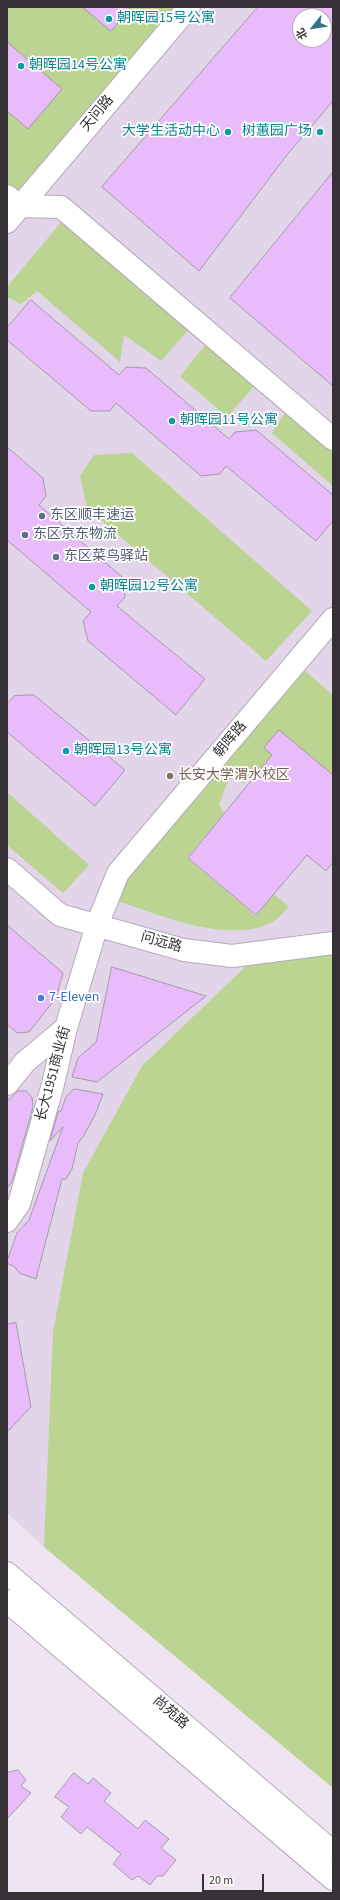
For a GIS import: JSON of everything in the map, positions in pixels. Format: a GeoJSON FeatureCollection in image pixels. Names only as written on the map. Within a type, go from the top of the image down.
{"type":"FeatureCollection","features":[{"type":"Feature","properties":{"kind":"street","name":"天问路"},"geometry":{"type":"LineString","coordinates":[[11,208],[189,7]]}},
{"type":"Feature","properties":{"kind":"street"},"geometry":{"type":"LineString","coordinates":[[11,208],[61,207],[333,439]]}},
{"type":"Feature","properties":{"kind":"street","name":"朝晖路"},"geometry":{"type":"LineString","coordinates":[[97,925],[118,873],[333,619]]}},
{"type":"Feature","properties":{"kind":"street","name":"问远路"},"geometry":{"type":"LineString","coordinates":[[7,869],[60,915],[184,950],[232,956],[333,943]]}},
{"type":"Feature","properties":{"kind":"street","name":"长大1951商业街"},"geometry":{"type":"LineString","coordinates":[[7,1221],[19,1204],[53,1084],[66,1028],[97,925]]}},
{"type":"Feature","properties":{"kind":"street"},"geometry":{"type":"LineString","coordinates":[[7,1084],[25,1062],[66,1028]]}},
{"type":"Feature","properties":{"kind":"street","name":"尚苑路"},"geometry":{"type":"LineString","coordinates":[[7,1573],[333,1852]]}},
{"type":"Feature","properties":{"kind":"street","name":"尚苑路"},"geometry":{"type":"LineString","coordinates":[[7,1601],[333,1879]]}},
{"type":"Feature","properties":{"kind":"shaded area","name":"长安大学渭水校区"},"geometry":{"type":"Polygon","coordinates":[[[7,7],[333,7],[333,1788],[44,1547],[7,1513],[7,7]]]}},
{"type":"Feature","properties":{"kind":"green space"},"geometry":{"type":"Polygon","coordinates":[[[7,7],[176,7],[15,194],[7,188],[7,7]]]}},
{"type":"Feature","properties":{"kind":"green space"},"geometry":{"type":"Polygon","coordinates":[[[63,220],[191,327],[161,361],[124,335],[120,362],[37,291],[21,304],[7,297],[7,287],[63,220]]]}},
{"type":"Feature","properties":{"kind":"green space"},"geometry":{"type":"Polygon","coordinates":[[[207,343],[256,384],[227,417],[180,376],[207,343]]]}},
{"type":"Feature","properties":{"kind":"green space"},"geometry":{"type":"Polygon","coordinates":[[[287,410],[333,452],[333,486],[272,433],[287,410]]]}},
{"type":"Feature","properties":{"kind":"green space"},"geometry":{"type":"Polygon","coordinates":[[[132,453],[312,611],[266,661],[87,508],[80,476],[94,455],[132,453]]]}},
{"type":"Feature","properties":{"kind":"green space"},"geometry":{"type":"Polygon","coordinates":[[[304,670],[333,695],[333,839],[328,839],[254,773],[244,784],[233,776],[228,781],[219,805],[224,813],[187,858],[256,916],[274,894],[289,907],[271,923],[253,929],[234,930],[214,929],[193,925],[173,920],[117,901],[123,879],[304,670]]]}},
{"type":"Feature","properties":{"kind":"green space"},"geometry":{"type":"Polygon","coordinates":[[[7,792],[89,865],[63,893],[7,845],[7,792]]]}},
{"type":"Feature","properties":{"kind":"green space"},"geometry":{"type":"Polygon","coordinates":[[[333,953],[333,1788],[44,1547],[53,1332],[83,1173],[142,1066],[249,963],[333,953]]]}},
{"type":"Feature","properties":{"kind":"building","name":"朝晖园15号公寓"},"geometry":{"type":"Polygon","coordinates":[[[83,7],[131,7],[111,31],[83,7]]]}},
{"type":"Feature","properties":{"kind":"building","name":"大学生活动中心"},"geometry":{"type":"Polygon","coordinates":[[[258,7],[333,7],[333,101],[287,155],[199,271],[102,187],[258,7]]]}},
{"type":"Feature","properties":{"kind":"building","name":"朝晖园14号公寓"},"geometry":{"type":"Polygon","coordinates":[[[7,42],[62,89],[28,129],[7,111],[7,42]]]}},
{"type":"Feature","properties":{"kind":"building"},"geometry":{"type":"Polygon","coordinates":[[[333,172],[333,386],[230,298],[333,172]]]}},
{"type":"Feature","properties":{"kind":"building","name":"朝晖园11号公寓"},"geometry":{"type":"Polygon","coordinates":[[[31,300],[119,375],[126,367],[146,368],[229,439],[235,432],[256,430],[333,495],[333,521],[316,541],[226,466],[220,474],[201,476],[116,403],[110,411],[91,411],[7,340],[7,328],[31,300]]]}},
{"type":"Feature","properties":{"kind":"building","name":"朝晖园12号公寓"},"geometry":{"type":"Polygon","coordinates":[[[7,447],[43,478],[46,496],[39,505],[122,577],[125,597],[117,606],[205,679],[176,715],[88,641],[83,621],[91,612],[7,540],[7,447]]]}},
{"type":"Feature","properties":{"kind":"building","name":"朝晖园13号公寓"},"geometry":{"type":"Polygon","coordinates":[[[34,695],[125,770],[95,806],[7,732],[7,704],[14,696],[34,695]]]}},
{"type":"Feature","properties":{"kind":"building"},"geometry":{"type":"Polygon","coordinates":[[[279,730],[333,775],[333,862],[326,871],[307,855],[256,915],[188,858],[272,755],[264,748],[279,730]]]}},
{"type":"Feature","properties":{"kind":"building"},"geometry":{"type":"Polygon","coordinates":[[[7,925],[63,973],[56,998],[29,1032],[17,1033],[7,1024],[7,925]]]}},
{"type":"Feature","properties":{"kind":"building"},"geometry":{"type":"Polygon","coordinates":[[[112,967],[206,996],[97,1082],[72,1077],[78,1058],[96,1042],[112,967]]]}},
{"type":"Feature","properties":{"kind":"building"},"geometry":{"type":"Polygon","coordinates":[[[74,1089],[103,1094],[95,1115],[78,1143],[72,1169],[66,1179],[62,1179],[36,1279],[19,1273],[15,1267],[7,1263],[7,1261],[17,1233],[29,1220],[63,1127],[50,1141],[58,1112],[61,1111],[66,1097],[74,1089]]]}},
{"type":"Feature","properties":{"kind":"building"},"geometry":{"type":"Polygon","coordinates":[[[18,1091],[26,1091],[32,1097],[33,1107],[12,1182],[7,1188],[7,1102],[18,1091]]]}},
{"type":"Feature","properties":{"kind":"building"},"geometry":{"type":"Polygon","coordinates":[[[16,1323],[31,1407],[7,1432],[7,1324],[16,1323]]]}},
{"type":"Feature","properties":{"kind":"building"},"geometry":{"type":"Polygon","coordinates":[[[18,1770],[26,1780],[21,1786],[31,1793],[7,1819],[7,1773],[18,1770]]]}},
{"type":"Feature","properties":{"kind":"building"},"geometry":{"type":"Polygon","coordinates":[[[74,1773],[88,1784],[93,1778],[111,1793],[104,1801],[138,1829],[145,1820],[169,1839],[161,1848],[176,1860],[163,1876],[157,1876],[150,1885],[138,1876],[132,1880],[113,1864],[121,1854],[87,1827],[81,1834],[61,1817],[69,1807],[55,1797],[74,1773]]]}},
{"type":"Feature","properties":{"kind":"place","name":"朝晖园15号公寓"},"geometry":{"type":"Point","coordinates":[109,19]}},
{"type":"Feature","properties":{"kind":"place","name":"朝晖园14号公寓"},"geometry":{"type":"Point","coordinates":[21,66]}},
{"type":"Feature","properties":{"kind":"place","name":"大学生活动中心"},"geometry":{"type":"Point","coordinates":[228,132]}},
{"type":"Feature","properties":{"kind":"place","name":"树蕙园广场"},"geometry":{"type":"Point","coordinates":[320,132]}},
{"type":"Feature","properties":{"kind":"place","name":"朝晖园11号公寓"},"geometry":{"type":"Point","coordinates":[172,421]}},
{"type":"Feature","properties":{"kind":"place","name":"东区顺丰速运"},"geometry":{"type":"Point","coordinates":[42,516]}},
{"type":"Feature","properties":{"kind":"place","name":"东区京东物流"},"geometry":{"type":"Point","coordinates":[25,535]}},
{"type":"Feature","properties":{"kind":"place","name":"东区菜鸟驿站"},"geometry":{"type":"Point","coordinates":[56,557]}},
{"type":"Feature","properties":{"kind":"place","name":"朝晖园12号公寓"},"geometry":{"type":"Point","coordinates":[92,587]}},
{"type":"Feature","properties":{"kind":"place","name":"朝晖园13号公寓"},"geometry":{"type":"Point","coordinates":[66,751]}},
{"type":"Feature","properties":{"kind":"place","name":"长安大学渭水校区"},"geometry":{"type":"Point","coordinates":[170,776]}},
{"type":"Feature","properties":{"kind":"place","name":"7-Eleven"},"geometry":{"type":"Point","coordinates":[41,998]}}]}
